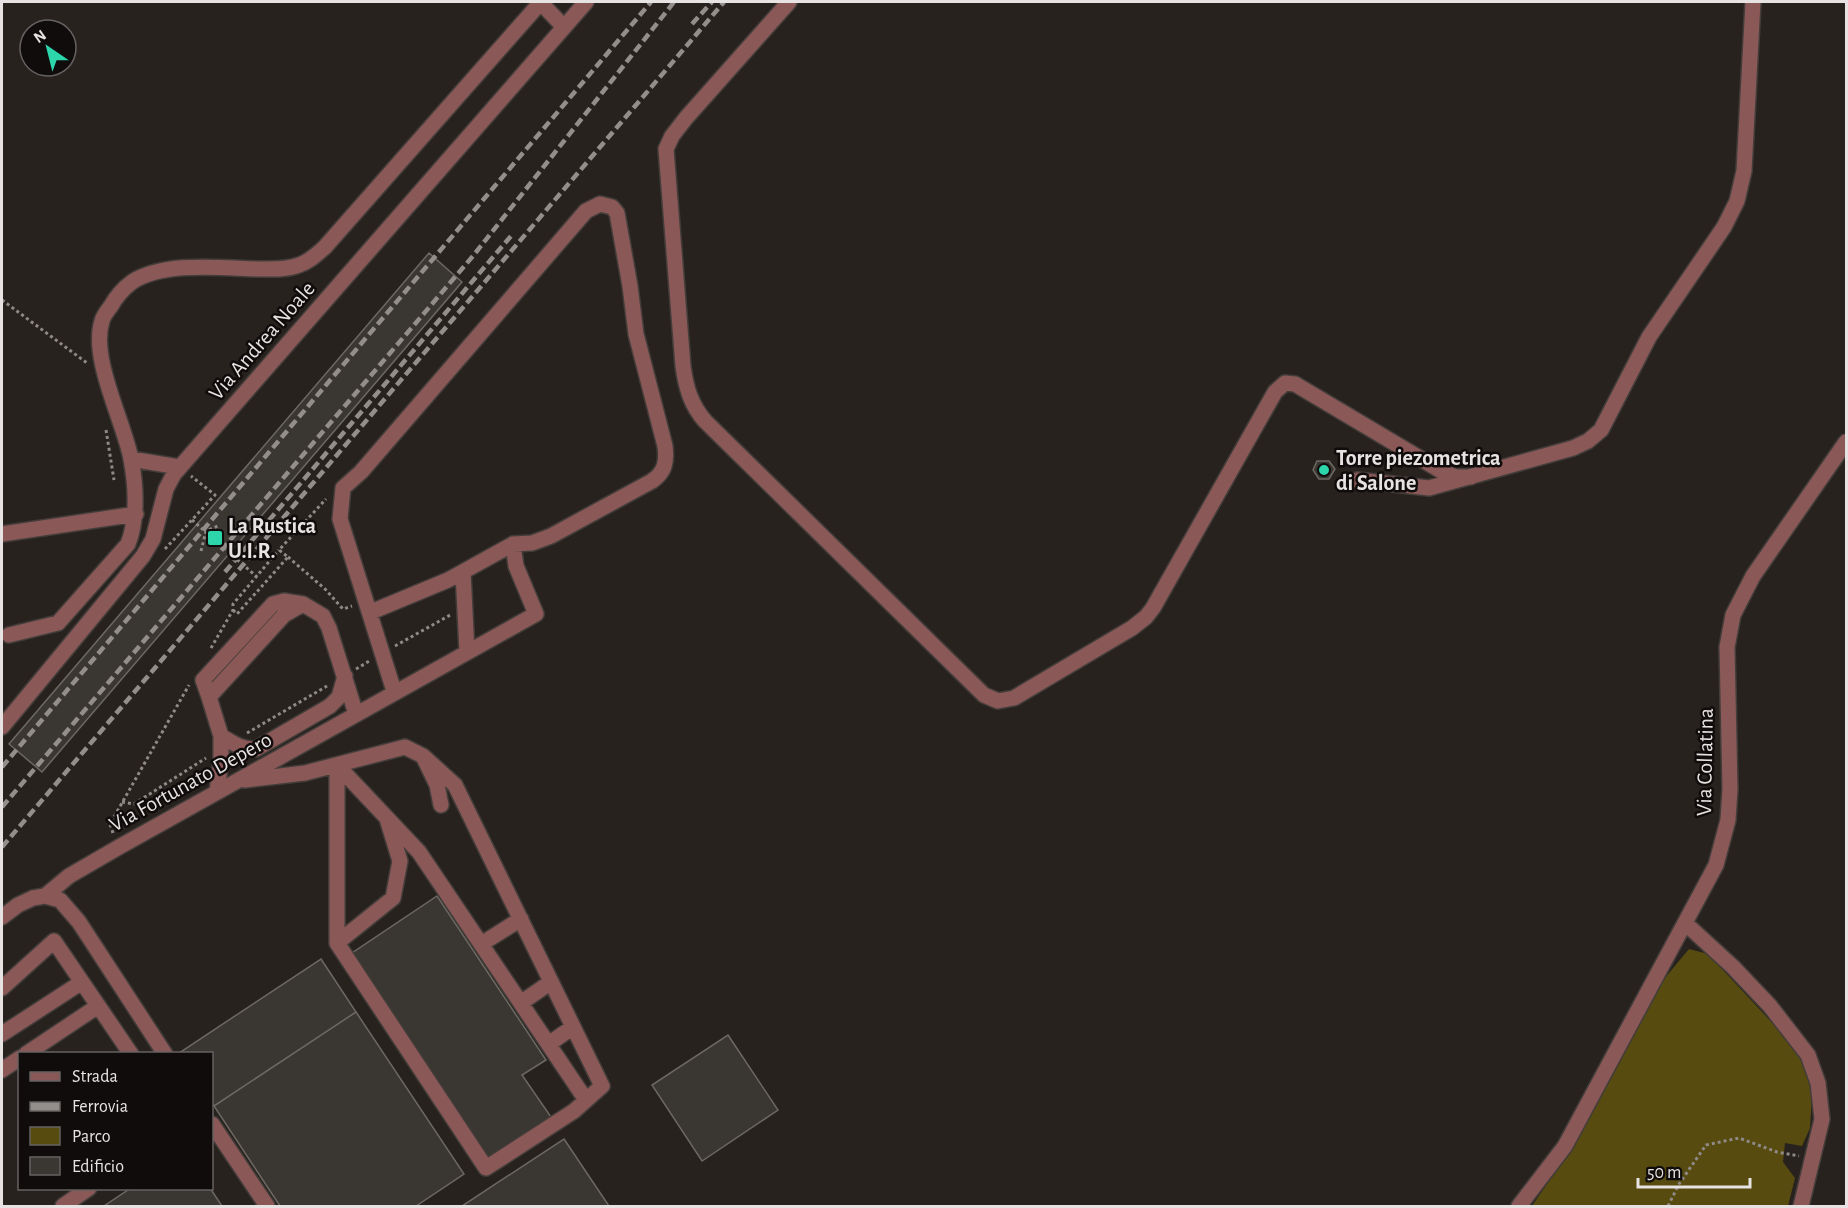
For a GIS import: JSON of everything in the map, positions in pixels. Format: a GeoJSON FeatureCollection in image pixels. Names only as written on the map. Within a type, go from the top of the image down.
{"type":"FeatureCollection","features":[{"type":"Feature","properties":{"kind":"street"},"geometry":{"type":"LineString","coordinates":[[9,635],[57,623],[128,544],[134,530],[136,514],[131,459],[109,388],[99,342],[102,321],[115,298],[132,282],[158,271],[193,267],[279,269],[299,266],[313,258],[540,2],[564,27]]}},
{"type":"Feature","properties":{"kind":"street","name":"Via Andrea Noale"},"geometry":{"type":"LineString","coordinates":[[2,727],[143,556],[153,539],[166,489],[179,467],[586,2]]}},
{"type":"Feature","properties":{"kind":"street"},"geometry":{"type":"LineString","coordinates":[[789,2],[679,127],[666,149],[683,366],[688,393],[705,422],[984,695],[998,701],[1014,698],[1132,628],[1146,617],[1275,392],[1285,383],[1295,384],[1443,472],[1456,477],[1471,477]]}},
{"type":"Feature","properties":{"kind":"street"},"geometry":{"type":"LineString","coordinates":[[1357,480],[1422,489],[1573,448],[1598,434],[1609,418],[1649,337],[1724,227],[1737,201],[1744,171],[1753,2]]}},
{"type":"Feature","properties":{"kind":"street"},"geometry":{"type":"LineString","coordinates":[[369,606],[422,592],[513,544],[532,543],[551,536],[652,481],[658,477],[665,466],[665,446],[636,334],[617,213],[608,204],[596,205],[586,211],[361,472],[343,488],[340,519],[394,692]]}},
{"type":"Feature","properties":{"kind":"street","name":"Via Collatina"},"geometry":{"type":"LineString","coordinates":[[1519,1206],[1565,1146],[1716,865],[1728,820],[1730,789],[1727,647],[1733,615],[1753,576],[1846,442]]}},
{"type":"Feature","properties":{"kind":"street"},"geometry":{"type":"LineString","coordinates":[[131,459],[179,467]]}},
{"type":"Feature","properties":{"kind":"street"},"geometry":{"type":"LineString","coordinates":[[2,534],[136,514]]}},
{"type":"Feature","properties":{"kind":"street","name":"Via Fortunato Depero"},"geometry":{"type":"LineString","coordinates":[[45,896],[69,876],[119,847],[536,614],[516,566],[513,544]]}},
{"type":"Feature","properties":{"kind":"street"},"geometry":{"type":"LineString","coordinates":[[463,572],[467,652]]}},
{"type":"Feature","properties":{"kind":"street"},"geometry":{"type":"LineString","coordinates":[[217,792],[224,742],[209,697],[284,615],[303,604],[323,616],[329,628],[356,714]]}},
{"type":"Feature","properties":{"kind":"street"},"geometry":{"type":"LineString","coordinates":[[224,742],[248,750],[256,748],[318,715],[339,697],[345,676]]}},
{"type":"Feature","properties":{"kind":"street"},"geometry":{"type":"LineString","coordinates":[[236,781],[306,773],[405,747],[423,756],[455,785],[602,1086],[574,1111],[486,1168],[337,943],[337,765]]}},
{"type":"Feature","properties":{"kind":"street"},"geometry":{"type":"LineString","coordinates":[[423,756],[436,785],[441,805]]}},
{"type":"Feature","properties":{"kind":"street"},"geometry":{"type":"LineString","coordinates":[[337,765],[419,852],[586,1100]]}},
{"type":"Feature","properties":{"kind":"street"},"geometry":{"type":"LineString","coordinates":[[337,943],[393,897],[400,861],[387,817]]}},
{"type":"Feature","properties":{"kind":"street"},"geometry":{"type":"LineString","coordinates":[[2,917],[24,901],[45,896],[60,900],[72,913],[164,1052]]}},
{"type":"Feature","properties":{"kind":"street"},"geometry":{"type":"LineString","coordinates":[[486,941],[520,919]]}},
{"type":"Feature","properties":{"kind":"street"},"geometry":{"type":"LineString","coordinates":[[1685,923],[1733,967],[1770,1006],[1808,1055],[1818,1083],[1822,1119],[1801,1206]]}},
{"type":"Feature","properties":{"kind":"street"},"geometry":{"type":"LineString","coordinates":[[2,988],[54,941],[130,1052]]}},
{"type":"Feature","properties":{"kind":"street"},"geometry":{"type":"LineString","coordinates":[[2,1034],[82,982]]}},
{"type":"Feature","properties":{"kind":"street"},"geometry":{"type":"LineString","coordinates":[[525,1000],[551,982]]}},
{"type":"Feature","properties":{"kind":"street"},"geometry":{"type":"LineString","coordinates":[[28,1052],[98,1005]]}},
{"type":"Feature","properties":{"kind":"street"},"geometry":{"type":"LineString","coordinates":[[553,1041],[573,1027]]}},
{"type":"Feature","properties":{"kind":"street"},"geometry":{"type":"LineString","coordinates":[[2,1070],[18,1059]]}},
{"type":"Feature","properties":{"kind":"street"},"geometry":{"type":"LineString","coordinates":[[213,1125],[267,1206]]}},
{"type":"Feature","properties":{"kind":"street"},"geometry":{"type":"LineString","coordinates":[[63,1206],[86,1190]]}},
{"type":"Feature","properties":{"kind":"path"},"geometry":{"type":"LineString","coordinates":[[2,300],[90,365]]}},
{"type":"Feature","properties":{"kind":"path"},"geometry":{"type":"LineString","coordinates":[[105,426],[114,480]]}},
{"type":"Feature","properties":{"kind":"path"},"geometry":{"type":"LineString","coordinates":[[168,548],[215,495],[179,467]]}},
{"type":"Feature","properties":{"kind":"path"},"geometry":{"type":"LineString","coordinates":[[209,650],[233,610],[233,604],[339,485],[343,488]]}},
{"type":"Feature","properties":{"kind":"path"},"geometry":{"type":"LineString","coordinates":[[192,520],[257,577]]}},
{"type":"Feature","properties":{"kind":"path"},"geometry":{"type":"LineString","coordinates":[[206,531],[220,525]]}},
{"type":"Feature","properties":{"kind":"path"},"geometry":{"type":"LineString","coordinates":[[201,551],[206,531]]}},
{"type":"Feature","properties":{"kind":"path"},"geometry":{"type":"LineString","coordinates":[[279,550],[325,589],[343,609],[369,606]]}},
{"type":"Feature","properties":{"kind":"path"},"geometry":{"type":"LineString","coordinates":[[233,610],[237,614],[288,557]]}},
{"type":"Feature","properties":{"kind":"path"},"geometry":{"type":"LineString","coordinates":[[122,802],[134,804],[224,742],[465,607]]}},
{"type":"Feature","properties":{"kind":"path"},"geometry":{"type":"LineString","coordinates":[[119,847],[110,824],[192,681]]}},
{"type":"Feature","properties":{"kind":"path"},"geometry":{"type":"LineString","coordinates":[[1668,1206],[1679,1184],[1706,1145],[1739,1138],[1777,1152],[1813,1159]]}},
{"type":"Feature","properties":{"kind":"green space"},"geometry":{"type":"Polygon","coordinates":[[[1689,949],[1708,954],[1791,1043],[1806,1066],[1812,1094],[1810,1128],[1802,1146],[1785,1143],[1783,1162],[1795,1178],[1788,1206],[1532,1206],[1574,1144],[1659,985],[1689,949]]]}},
{"type":"Feature","properties":{"kind":"building"},"geometry":{"type":"Polygon","coordinates":[[[429,253],[462,282],[42,772],[9,744],[429,253]]]}},
{"type":"Feature","properties":{"kind":"building","name":"Torre piezometrica di Salone"},"geometry":{"type":"Polygon","coordinates":[[[1317,461],[1329,461],[1335,469],[1329,479],[1319,479],[1313,470],[1317,461]]]}},
{"type":"Feature","properties":{"kind":"building"},"geometry":{"type":"Polygon","coordinates":[[[437,896],[546,1060],[522,1075],[551,1117],[488,1159],[352,953],[437,896]]]}},
{"type":"Feature","properties":{"kind":"building"},"geometry":{"type":"Polygon","coordinates":[[[321,959],[356,1012],[214,1106],[213,1052],[181,1052],[321,959]]]}},
{"type":"Feature","properties":{"kind":"building"},"geometry":{"type":"Polygon","coordinates":[[[356,1012],[464,1174],[416,1206],[280,1206],[214,1106],[356,1012]]]}},
{"type":"Feature","properties":{"kind":"building"},"geometry":{"type":"Polygon","coordinates":[[[728,1035],[778,1110],[702,1161],[652,1085],[728,1035]]]}},
{"type":"Feature","properties":{"kind":"building"},"geometry":{"type":"Polygon","coordinates":[[[564,1139],[609,1206],[462,1206],[564,1139]]]}},
{"type":"Feature","properties":{"kind":"building"},"geometry":{"type":"Polygon","coordinates":[[[128,1190],[211,1190],[222,1206],[104,1206],[128,1190]]]}},
{"type":"Feature","properties":{"kind":"railway"},"geometry":{"type":"LineString","coordinates":[[2,767],[651,2]]}},
{"type":"Feature","properties":{"kind":"railway"},"geometry":{"type":"LineString","coordinates":[[2,807],[473,256],[674,2]]}},
{"type":"Feature","properties":{"kind":"railway"},"geometry":{"type":"LineString","coordinates":[[692,24],[712,2]]}},
{"type":"Feature","properties":{"kind":"railway"},"geometry":{"type":"LineString","coordinates":[[2,847],[724,2]]}},
{"type":"Feature","properties":{"kind":"railway"},"geometry":{"type":"LineString","coordinates":[[225,572],[511,236]]}},
{"type":"Feature","properties":{"kind":"place","name":"Torre piezometrica di Salone"},"geometry":{"type":"Point","coordinates":[1324,470]}},
{"type":"Feature","properties":{"kind":"place","name":"La Rustica U.I.R."},"geometry":{"type":"Point","coordinates":[215,538]}}]}
